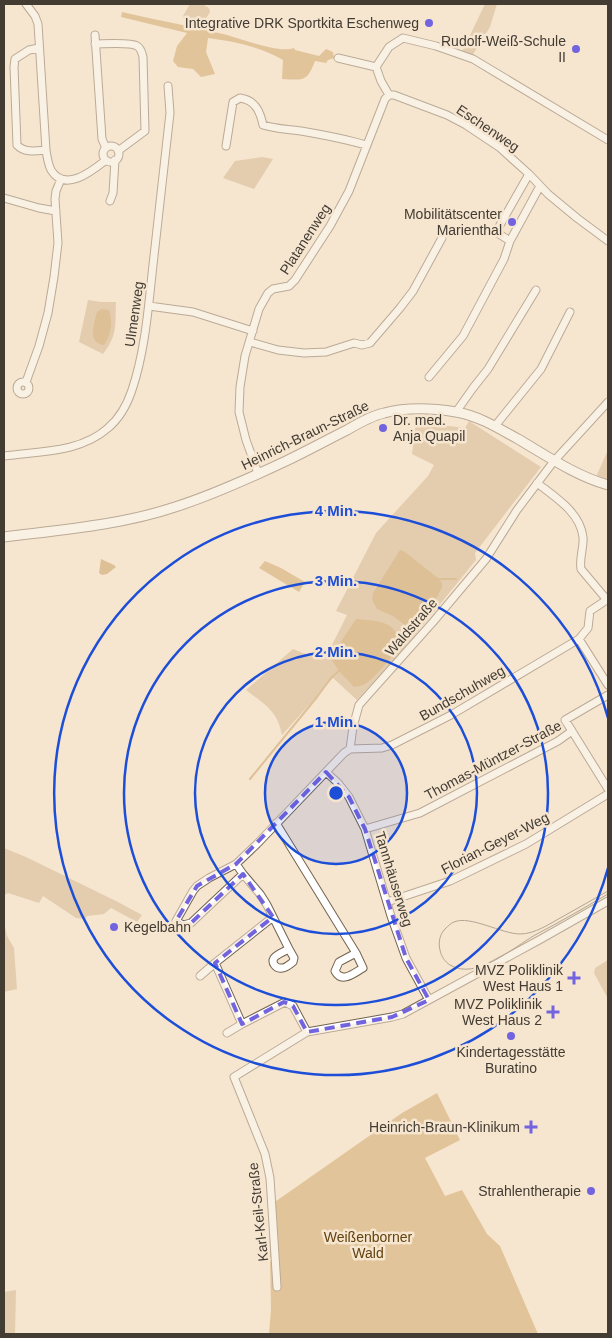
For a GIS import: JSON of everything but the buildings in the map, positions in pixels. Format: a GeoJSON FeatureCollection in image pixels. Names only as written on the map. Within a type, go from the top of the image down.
{"type":"FeatureCollection","features":[{"type":"Feature","properties":{"kind":"street"},"geometry":{"type":"LineString","coordinates":[[26,4],[35,16],[38,24],[46,150],[50,169],[61,179],[79,179],[106,160],[116,160]]}},
{"type":"Feature","properties":{"kind":"street"},"geometry":{"type":"LineString","coordinates":[[95,35],[102,139],[106,148]]}},
{"type":"Feature","properties":{"kind":"street"},"geometry":{"type":"LineString","coordinates":[[376,67],[389,47],[403,38],[436,46],[473,60],[608,140]]}},
{"type":"Feature","properties":{"kind":"street"},"geometry":{"type":"LineString","coordinates":[[95,44],[129,44],[137,46],[141,50],[143,57],[145,130],[118,151]]}},
{"type":"Feature","properties":{"kind":"street"},"geometry":{"type":"LineString","coordinates":[[40,48],[29,50],[15,58],[17,145],[29,151],[46,150]]}},
{"type":"Feature","properties":{"kind":"street"},"geometry":{"type":"LineString","coordinates":[[338,58],[376,67]]}},
{"type":"Feature","properties":{"kind":"street"},"geometry":{"type":"LineString","coordinates":[[376,67],[381,81],[390,95]]}},
{"type":"Feature","properties":{"kind":"street","name":"Ulmenweg"},"geometry":{"type":"LineString","coordinates":[[4,456],[68,448],[87,442],[108,429],[122,414],[132,391],[149,306],[170,113],[168,86]]}},
{"type":"Feature","properties":{"kind":"street","name":"Platanenweg"},"geometry":{"type":"LineString","coordinates":[[258,473],[246,440],[239,412],[240,387],[245,356],[259,309],[268,293],[273,289],[288,286],[295,280],[330,226],[349,191],[385,99],[390,95]]}},
{"type":"Feature","properties":{"kind":"street","name":"Eschenweg"},"geometry":{"type":"LineString","coordinates":[[390,95],[447,115],[499,147],[548,194],[608,241]]}},
{"type":"Feature","properties":{"kind":"street"},"geometry":{"type":"LineString","coordinates":[[226,146],[233,102],[240,98],[247,99],[254,104],[263,125],[271,128],[333,136],[366,146]]}},
{"type":"Feature","properties":{"kind":"street"},"geometry":{"type":"LineString","coordinates":[[106,160],[103,154],[106,148],[110,146],[116,148],[118,157],[116,160],[113,193],[110,201]]}},
{"type":"Feature","properties":{"kind":"street"},"geometry":{"type":"LineString","coordinates":[[510,240],[496,232],[529,174]]}},
{"type":"Feature","properties":{"kind":"street"},"geometry":{"type":"LineString","coordinates":[[26,382],[48,313],[58,243],[56,191],[61,179]]}},
{"type":"Feature","properties":{"kind":"street"},"geometry":{"type":"LineString","coordinates":[[429,377],[463,336],[504,259],[510,240],[540,186]]}},
{"type":"Feature","properties":{"kind":"street"},"geometry":{"type":"LineString","coordinates":[[4,198],[56,211]]}},
{"type":"Feature","properties":{"kind":"street"},"geometry":{"type":"LineString","coordinates":[[250,342],[278,350],[304,353],[326,352],[354,343],[362,345],[370,343],[396,314],[413,291],[442,238]]}},
{"type":"Feature","properties":{"kind":"street"},"geometry":{"type":"LineString","coordinates":[[456,412],[488,369],[536,290]]}},
{"type":"Feature","properties":{"kind":"street"},"geometry":{"type":"LineString","coordinates":[[149,306],[193,312],[253,331]]}},
{"type":"Feature","properties":{"kind":"street"},"geometry":{"type":"LineString","coordinates":[[495,426],[541,369],[570,312]]}},
{"type":"Feature","properties":{"kind":"street","name":"Waldstraße"},"geometry":{"type":"LineString","coordinates":[[350,748],[353,726],[359,705],[486,559],[518,510],[554,461],[608,402]]}},
{"type":"Feature","properties":{"kind":"street","name":"Heinrich-Braun-Straße"},"geometry":{"type":"LineString","coordinates":[[4,537],[115,522],[159,512],[238,483],[368,418],[405,409],[456,412],[478,418],[554,461],[594,481],[608,485]]}},
{"type":"Feature","properties":{"kind":"street"},"geometry":{"type":"LineString","coordinates":[[538,483],[575,515],[583,537],[581,569],[608,600],[590,611],[588,628],[579,638],[608,685]]}},
{"type":"Feature","properties":{"kind":"street","name":"Bundschuhweg"},"geometry":{"type":"LineString","coordinates":[[350,748],[382,748],[392,745],[451,715],[579,638]]}},
{"type":"Feature","properties":{"kind":"street","name":"Thomas-Müntzer-Straße"},"geometry":{"type":"LineString","coordinates":[[365,829],[420,813],[558,741],[572,731],[566,720],[608,695]]}},
{"type":"Feature","properties":{"kind":"street"},"geometry":{"type":"LineString","coordinates":[[572,731],[608,789]]}},
{"type":"Feature","properties":{"kind":"street"},"geometry":{"type":"LineString","coordinates":[[243,874],[191,922],[183,925],[176,921],[197,886],[236,864],[350,748]]}},
{"type":"Feature","properties":{"kind":"street","name":"Tannhäuserweg"},"geometry":{"type":"LineString","coordinates":[[326,772],[349,797],[365,829],[406,958],[429,1000]]}},
{"type":"Feature","properties":{"kind":"street","name":"Florian-Geyer-Weg"},"geometry":{"type":"LineString","coordinates":[[387,902],[450,881],[526,844],[608,794]]}},
{"type":"Feature","properties":{"kind":"street"},"geometry":{"type":"LineString","coordinates":[[276,823],[356,953]]}},
{"type":"Feature","properties":{"kind":"street"},"geometry":{"type":"LineString","coordinates":[[236,864],[260,894],[289,949]]}},
{"type":"Feature","properties":{"kind":"street","name":"Karl-Keil-Straße"},"geometry":{"type":"LineString","coordinates":[[277,1286],[270,1178],[265,1154],[234,1078],[307,1032],[403,1014],[608,901]]}},
{"type":"Feature","properties":{"kind":"street"},"geometry":{"type":"LineString","coordinates":[[200,976],[273,916]]}},
{"type":"Feature","properties":{"kind":"street"},"geometry":{"type":"LineString","coordinates":[[215,963],[242,1024]]}},
{"type":"Feature","properties":{"kind":"street"},"geometry":{"type":"LineString","coordinates":[[227,1033],[285,1002],[293,1006],[307,1032]]}},
{"type":"Feature","properties":{"kind":"highlighted area"},"geometry":{"type":"Polygon","coordinates":[[[326,772],[349,797],[365,829],[406,958],[429,1000],[392,1017],[307,1032],[293,1006],[284,1002],[242,1024],[215,963],[273,917],[243,874],[191,923],[183,925],[176,921],[197,886],[236,864],[326,772]]]}},
{"type":"Feature","properties":{"kind":"shaded area"},"geometry":{"type":"Polygon","coordinates":[[[190,4],[202,4],[209,8],[210,12],[204,21],[185,20],[183,16],[190,4]]]}},
{"type":"Feature","properties":{"kind":"shaded area"},"geometry":{"type":"Polygon","coordinates":[[[485,4],[497,4],[490,27],[472,56],[462,52],[485,4]]]}},
{"type":"Feature","properties":{"kind":"shaded area"},"geometry":{"type":"Polygon","coordinates":[[[262,157],[273,159],[254,189],[223,178],[235,161],[262,157]]]}},
{"type":"Feature","properties":{"kind":"shaded area"},"geometry":{"type":"Polygon","coordinates":[[[88,300],[116,302],[113,335],[103,354],[79,342],[88,300]]]}},
{"type":"Feature","properties":{"kind":"shaded area"},"geometry":{"type":"Polygon","coordinates":[[[101,309],[109,310],[111,319],[110,333],[104,345],[95,341],[93,332],[97,312],[101,309]]]}},
{"type":"Feature","properties":{"kind":"shaded area"},"geometry":{"type":"Polygon","coordinates":[[[469,421],[541,467],[475,553],[476,560],[402,651],[357,700],[333,678],[282,735],[277,720],[269,709],[246,690],[293,649],[318,659],[325,659],[347,615],[336,611],[376,533],[428,476],[434,465],[412,454],[416,422],[465,428],[469,421]]]}},
{"type":"Feature","properties":{"kind":"shaded area"},"geometry":{"type":"Polygon","coordinates":[[[608,450],[608,481],[596,477],[608,450]]]}},
{"type":"Feature","properties":{"kind":"shaded area"},"geometry":{"type":"Polygon","coordinates":[[[400,550],[405,552],[442,583],[434,603],[419,622],[408,626],[393,616],[377,609],[372,600],[373,593],[400,550]]]}},
{"type":"Feature","properties":{"kind":"shaded area"},"geometry":{"type":"Polygon","coordinates":[[[101,559],[116,567],[107,574],[102,575],[99,573],[101,559]]]}},
{"type":"Feature","properties":{"kind":"shaded area"},"geometry":{"type":"Polygon","coordinates":[[[356,619],[378,621],[390,626],[397,635],[398,646],[393,655],[369,682],[354,687],[331,659],[356,619]]]}},
{"type":"Feature","properties":{"kind":"shaded area"},"geometry":{"type":"Polygon","coordinates":[[[4,848],[26,857],[142,915],[137,922],[111,908],[104,914],[87,916],[85,919],[76,918],[43,896],[39,903],[8,893],[4,895],[4,848]]]}},
{"type":"Feature","properties":{"kind":"shaded area"},"geometry":{"type":"Polygon","coordinates":[[[4,922],[7,936],[14,948],[17,989],[4,992],[4,922]]]}},
{"type":"Feature","properties":{"kind":"shaded area"},"geometry":{"type":"Polygon","coordinates":[[[608,960],[608,999],[594,973],[595,968],[608,960]]]}},
{"type":"Feature","properties":{"kind":"shaded area"},"geometry":{"type":"Polygon","coordinates":[[[16,1290],[15,1334],[4,1334],[4,1292],[16,1290]]]}},
{"type":"Feature","properties":{"kind":"green space"},"geometry":{"type":"Polygon","coordinates":[[[122,12],[223,34],[279,49],[294,48],[295,50],[319,56],[326,49],[333,52],[334,58],[326,63],[315,61],[310,73],[304,78],[295,80],[282,79],[283,60],[266,51],[247,45],[208,38],[206,52],[215,74],[201,77],[193,69],[178,67],[173,61],[177,46],[187,33],[121,17],[122,12]]]}},
{"type":"Feature","properties":{"kind":"green space"},"geometry":{"type":"Polygon","coordinates":[[[265,561],[305,582],[299,592],[259,568],[265,561]]]}},
{"type":"Feature","properties":{"kind":"green space","name":"Weißenborner Wald"},"geometry":{"type":"Polygon","coordinates":[[[437,1093],[460,1140],[425,1158],[445,1196],[462,1190],[487,1234],[500,1246],[538,1334],[269,1334],[271,1309],[269,1206],[402,1113],[437,1093]]]}},
{"type":"Feature","properties":{"kind":"waterway"},"geometry":{"type":"LineString","coordinates":[[437,580],[456,579]]}},
{"type":"Feature","properties":{"kind":"waterway"},"geometry":{"type":"LineString","coordinates":[[250,779],[331,678],[341,669]]}},
{"type":"Feature","properties":{"kind":"tram line"},"geometry":{"type":"LineString","coordinates":[[608,891],[547,925],[526,934],[504,931],[469,921],[454,922],[443,931],[439,944],[441,954],[448,964],[460,969],[483,966],[608,894]]}},
{"type":"Feature","properties":{"kind":"place","name":"Integrative DRK Sportkita Eschenweg"},"geometry":{"type":"Point","coordinates":[429,23]}},
{"type":"Feature","properties":{"kind":"place","name":"Rudolf-Weiß-Schule II"},"geometry":{"type":"Point","coordinates":[576,49]}},
{"type":"Feature","properties":{"kind":"place","name":"Mobilitätscenter Marienthal"},"geometry":{"type":"Point","coordinates":[512,222]}},
{"type":"Feature","properties":{"kind":"place","name":"Dr. med. Anja Quapil"},"geometry":{"type":"Point","coordinates":[383,428]}},
{"type":"Feature","properties":{"kind":"place","name":"Kegelbahn"},"geometry":{"type":"Point","coordinates":[114,927]}},
{"type":"Feature","properties":{"kind":"place","name":"MVZ Poliklinik West Haus 1"},"geometry":{"type":"Point","coordinates":[574,978]}},
{"type":"Feature","properties":{"kind":"place","name":"MVZ Poliklinik West Haus 2"},"geometry":{"type":"Point","coordinates":[553,1012]}},
{"type":"Feature","properties":{"kind":"place","name":"Kindertagesstätte Buratino"},"geometry":{"type":"Point","coordinates":[511,1036]}},
{"type":"Feature","properties":{"kind":"place","name":"Heinrich-Braun-Klinikum"},"geometry":{"type":"Point","coordinates":[531,1127]}},
{"type":"Feature","properties":{"kind":"place","name":"Strahlentherapie"},"geometry":{"type":"Point","coordinates":[591,1191]}}]}
